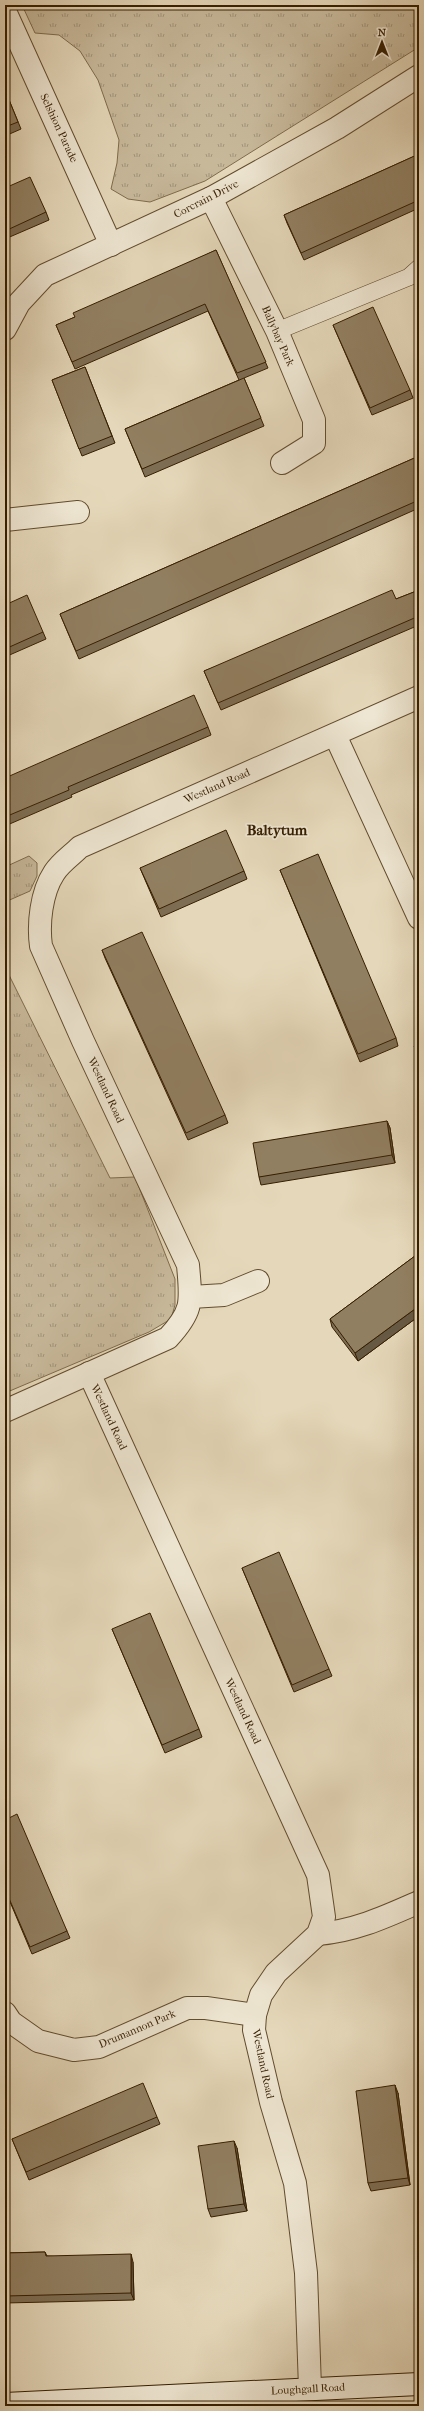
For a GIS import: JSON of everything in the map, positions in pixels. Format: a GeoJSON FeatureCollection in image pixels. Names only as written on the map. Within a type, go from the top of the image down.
{"type":"FeatureCollection","features":[{"type":"Feature","properties":{"kind":"street","name":"Selshion Parade"},"geometry":{"type":"LineString","coordinates":[[5,11],[111,245]]}},
{"type":"Feature","properties":{"kind":"street","name":"Corcrain Drive"},"geometry":{"type":"LineString","coordinates":[[5,329],[19,303],[45,275],[211,198],[337,128],[419,76]]}},
{"type":"Feature","properties":{"kind":"street","name":"Ballybay Park"},"geometry":{"type":"LineString","coordinates":[[211,198],[277,331],[314,420],[314,443],[282,463]]}},
{"type":"Feature","properties":{"kind":"street"},"geometry":{"type":"LineString","coordinates":[[5,520],[78,512]]}},
{"type":"Feature","properties":{"kind":"street","name":"Westland Road"},"geometry":{"type":"LineString","coordinates":[[310,2388],[306,2273],[295,2183],[270,2095],[254,2030],[255,2015],[261,1994],[276,1972],[318,1934],[324,1917],[318,1875],[89,1373],[168,1338],[184,1320],[190,1298],[188,1264],[83,1041],[41,946],[39,930],[44,896],[54,873],[80,847],[419,697]]}},
{"type":"Feature","properties":{"kind":"street"},"geometry":{"type":"LineString","coordinates":[[335,735],[419,918]]}},
{"type":"Feature","properties":{"kind":"street"},"geometry":{"type":"LineString","coordinates":[[190,1298],[224,1295],[258,1281]]}},
{"type":"Feature","properties":{"kind":"street"},"geometry":{"type":"LineString","coordinates":[[5,1411],[89,1373]]}},
{"type":"Feature","properties":{"kind":"street"},"geometry":{"type":"LineString","coordinates":[[318,1934],[339,1932],[373,1923],[419,1902]]}},
{"type":"Feature","properties":{"kind":"street","name":"Drumannon Park"},"geometry":{"type":"LineString","coordinates":[[5,2014],[11,2022],[38,2041],[74,2050],[98,2047],[187,2008],[206,2008],[255,2015]]}},
{"type":"Feature","properties":{"kind":"street","name":"Loughgall Road"},"geometry":{"type":"LineString","coordinates":[[5,2404],[76,2404],[310,2388],[419,2384]]}},
{"type":"Feature","properties":{"kind":"lane"},"geometry":{"type":"LineString","coordinates":[[277,331],[409,277],[419,268]]}},
{"type":"Feature","properties":{"kind":"green space"},"geometry":{"type":"Polygon","coordinates":[[[22,5],[419,5],[419,47],[205,181],[150,202],[128,199],[111,189],[117,163],[119,140],[98,80],[80,51],[59,35],[35,33],[22,5]]]}},
{"type":"Feature","properties":{"kind":"green space"},"geometry":{"type":"Polygon","coordinates":[[[29,856],[37,863],[37,876],[30,891],[5,902],[5,867],[29,856]]]}},
{"type":"Feature","properties":{"kind":"green space"},"geometry":{"type":"Polygon","coordinates":[[[5,967],[110,1178],[135,1177],[175,1279],[175,1305],[171,1319],[149,1332],[5,1393],[5,967]]]}},
{"type":"Feature","properties":{"kind":"building"},"geometry":{"type":"Polygon","coordinates":[[[5,90],[18,122],[5,127],[5,90]]]}},
{"type":"Feature","properties":{"kind":"building"},"geometry":{"type":"Polygon","coordinates":[[[419,154],[419,200],[301,253],[284,215],[419,154]]]}},
{"type":"Feature","properties":{"kind":"building"},"geometry":{"type":"Polygon","coordinates":[[[30,177],[46,212],[5,231],[5,188],[30,177]]]}},
{"type":"Feature","properties":{"kind":"building"},"geometry":{"type":"Polygon","coordinates":[[[216,250],[266,362],[237,373],[205,304],[72,362],[56,325],[75,317],[73,313],[216,250]]]}},
{"type":"Feature","properties":{"kind":"building"},"geometry":{"type":"Polygon","coordinates":[[[373,307],[410,390],[370,408],[333,325],[373,307]]]}},
{"type":"Feature","properties":{"kind":"building"},"geometry":{"type":"Polygon","coordinates":[[[85,367],[112,436],[79,449],[52,380],[85,367]]]}},
{"type":"Feature","properties":{"kind":"building"},"geometry":{"type":"Polygon","coordinates":[[[244,378],[261,418],[142,469],[125,429],[244,378]]]}},
{"type":"Feature","properties":{"kind":"building"},"geometry":{"type":"Polygon","coordinates":[[[419,456],[419,500],[76,651],[60,614],[419,456]]]}},
{"type":"Feature","properties":{"kind":"building"},"geometry":{"type":"Polygon","coordinates":[[[392,590],[396,599],[419,590],[419,616],[218,703],[204,671],[392,590]]]}},
{"type":"Feature","properties":{"kind":"building"},"geometry":{"type":"Polygon","coordinates":[[[27,595],[43,632],[5,649],[5,605],[27,595]]]}},
{"type":"Feature","properties":{"kind":"building"},"geometry":{"type":"Polygon","coordinates":[[[194,695],[208,727],[68,787],[69,790],[5,817],[5,778],[194,695]]]}},
{"type":"Feature","properties":{"kind":"building"},"geometry":{"type":"Polygon","coordinates":[[[226,830],[244,871],[159,909],[140,868],[226,830]]]}},
{"type":"Feature","properties":{"kind":"building"},"geometry":{"type":"Polygon","coordinates":[[[318,854],[396,1038],[358,1054],[280,870],[318,854]]]}},
{"type":"Feature","properties":{"kind":"building"},"geometry":{"type":"Polygon","coordinates":[[[142,932],[225,1115],[186,1133],[102,950],[142,932]]]}},
{"type":"Feature","properties":{"kind":"building"},"geometry":{"type":"Polygon","coordinates":[[[419,1045],[419,1057],[414,1046],[419,1045]]]}},
{"type":"Feature","properties":{"kind":"building"},"geometry":{"type":"Polygon","coordinates":[[[387,1121],[392,1155],[259,1177],[253,1143],[387,1121]]]}},
{"type":"Feature","properties":{"kind":"building"},"geometry":{"type":"Polygon","coordinates":[[[419,1157],[419,1165],[416,1159],[419,1157]]]}},
{"type":"Feature","properties":{"kind":"building"},"geometry":{"type":"Polygon","coordinates":[[[419,1253],[419,1306],[355,1353],[330,1319],[419,1253]]]}},
{"type":"Feature","properties":{"kind":"building"},"geometry":{"type":"Polygon","coordinates":[[[279,1552],[329,1669],[292,1685],[242,1568],[279,1552]]]}},
{"type":"Feature","properties":{"kind":"building"},"geometry":{"type":"Polygon","coordinates":[[[150,1613],[199,1729],[162,1745],[112,1629],[150,1613]]]}},
{"type":"Feature","properties":{"kind":"building"},"geometry":{"type":"Polygon","coordinates":[[[17,1814],[67,1931],[30,1947],[5,1889],[5,1820],[17,1814]]]}},
{"type":"Feature","properties":{"kind":"building"},"geometry":{"type":"Polygon","coordinates":[[[143,2083],[157,2117],[26,2172],[12,2139],[143,2083]]]}},
{"type":"Feature","properties":{"kind":"building"},"geometry":{"type":"Polygon","coordinates":[[[395,2085],[408,2178],[368,2183],[356,2091],[395,2085]]]}},
{"type":"Feature","properties":{"kind":"building"},"geometry":{"type":"Polygon","coordinates":[[[234,2141],[244,2204],[208,2209],[198,2146],[234,2141]]]}},
{"type":"Feature","properties":{"kind":"building"},"geometry":{"type":"Polygon","coordinates":[[[45,2252],[46,2256],[131,2254],[131,2293],[5,2296],[5,2253],[45,2252]]]}},
{"type":"Feature","properties":{"kind":"district","name":"Baltytum"},"geometry":{"type":"Point","coordinates":[277,830]}}]}
